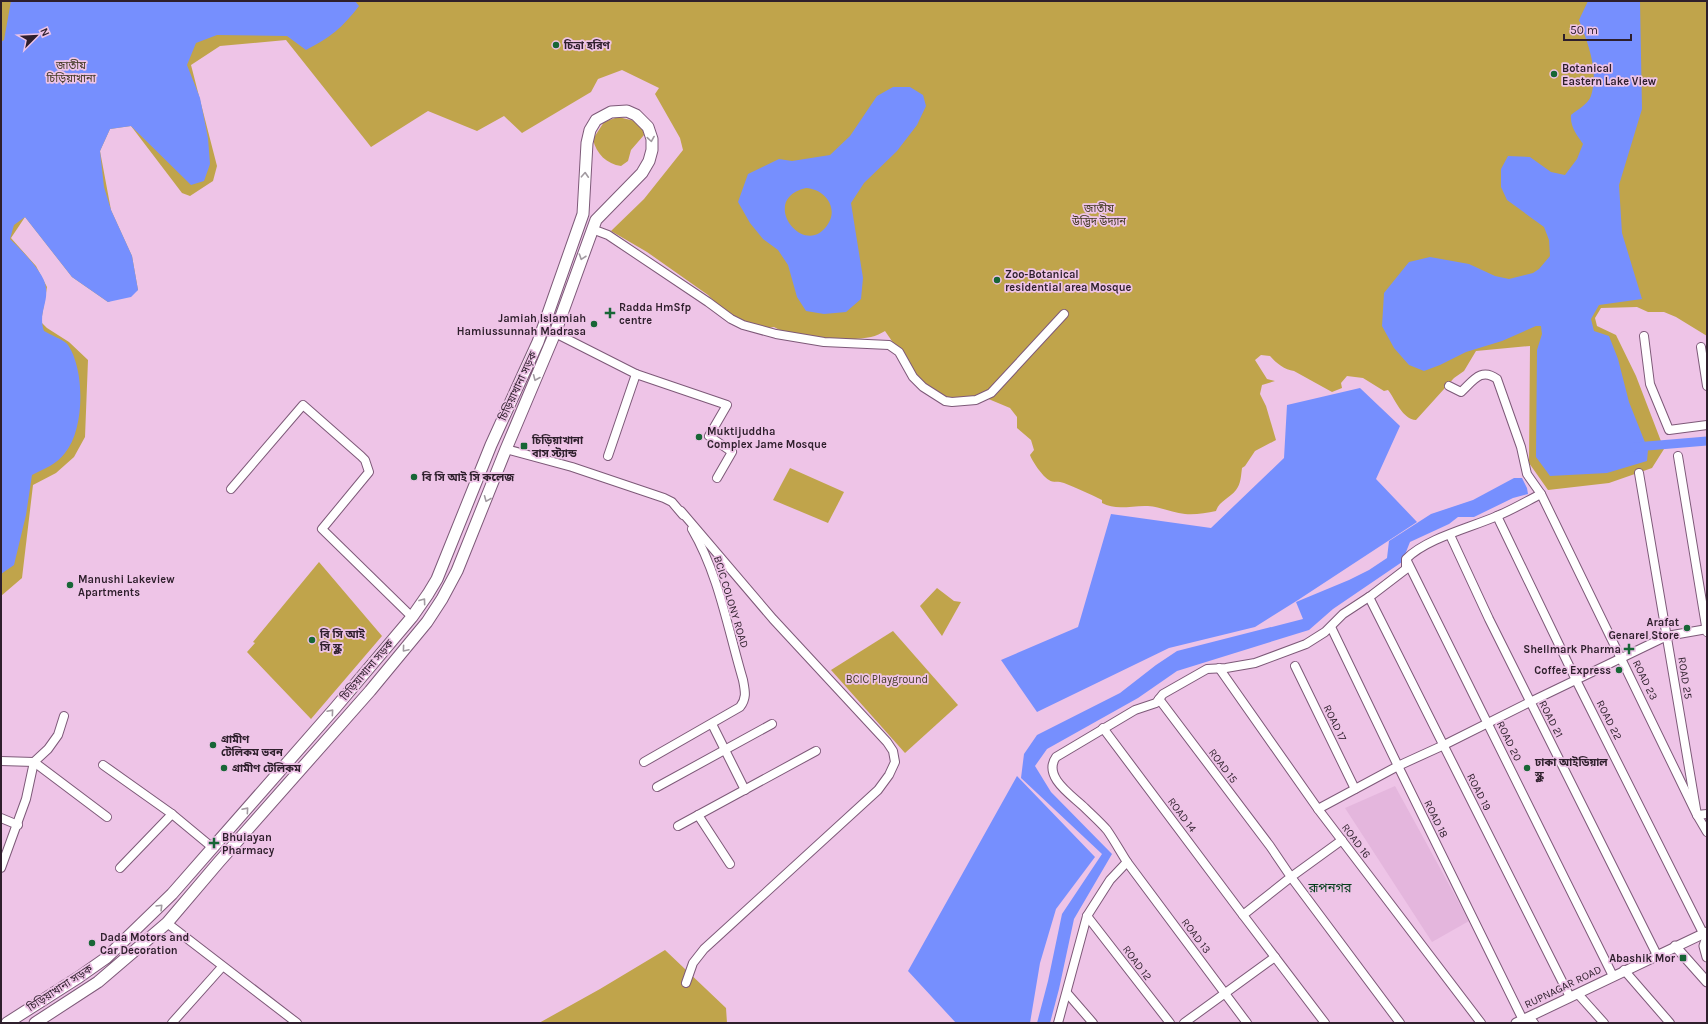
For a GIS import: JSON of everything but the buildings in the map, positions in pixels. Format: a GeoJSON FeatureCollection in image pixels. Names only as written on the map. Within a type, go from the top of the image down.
{"type":"FeatureCollection","features":[{"type":"Feature","properties":{"kind":"main road","name":"চিড়িয়াখানা সড়ক"},"geometry":{"type":"LineString","coordinates":[[6,1021],[79,977],[106,958],[149,918],[213,848],[412,617],[428,594],[437,579],[491,445],[538,342],[583,214],[587,143],[590,130],[596,120],[611,112],[627,112],[636,114],[648,127],[652,139],[652,150],[649,161],[642,173],[594,224],[555,333],[457,571],[442,599],[423,627],[370,691],[163,927],[98,982],[35,1023]]}},
{"type":"Feature","properties":{"kind":"main road"},"geometry":{"type":"LineString","coordinates":[[583,214],[594,224]]}},
{"type":"Feature","properties":{"kind":"main road"},"geometry":{"type":"LineString","coordinates":[[491,445],[506,449]]}},
{"type":"Feature","properties":{"kind":"main road"},"geometry":{"type":"LineString","coordinates":[[412,617],[423,627]]}},
{"type":"Feature","properties":{"kind":"main road"},"geometry":{"type":"LineString","coordinates":[[149,918],[163,927]]}},
{"type":"Feature","properties":{"kind":"street"},"geometry":{"type":"LineString","coordinates":[[594,224],[731,319],[743,325],[776,334],[824,342],[889,345],[899,352],[913,378],[923,387],[945,401],[952,402],[976,400],[991,393],[1064,314]]}},
{"type":"Feature","properties":{"kind":"street"},"geometry":{"type":"LineString","coordinates":[[555,333],[636,374],[727,405],[709,436],[732,452],[718,478]]}},
{"type":"Feature","properties":{"kind":"street"},"geometry":{"type":"LineString","coordinates":[[1644,336],[1650,384],[1669,430],[1707,425]]}},
{"type":"Feature","properties":{"kind":"street"},"geometry":{"type":"LineString","coordinates":[[1701,347],[1707,386]]}},
{"type":"Feature","properties":{"kind":"street"},"geometry":{"type":"LineString","coordinates":[[608,456],[636,374]]}},
{"type":"Feature","properties":{"kind":"street","name":"ROAD 23"},"geometry":{"type":"LineString","coordinates":[[1449,386],[1461,392],[1481,374],[1490,374],[1497,379],[1521,447],[1528,474],[1541,494],[1697,815],[1707,832]]}},
{"type":"Feature","properties":{"kind":"street"},"geometry":{"type":"LineString","coordinates":[[231,489],[303,404],[365,460],[369,472],[322,529],[412,617]]}},
{"type":"Feature","properties":{"kind":"street","name":"BCIC COLONY ROAD"},"geometry":{"type":"LineString","coordinates":[[506,449],[572,467],[664,498],[681,511],[695,535],[710,567],[745,691],[745,701],[740,708],[644,762]]}},
{"type":"Feature","properties":{"kind":"street"},"geometry":{"type":"LineString","coordinates":[[1678,456],[1707,632]]}},
{"type":"Feature","properties":{"kind":"street","name":"ROAD 25"},"geometry":{"type":"LineString","coordinates":[[1639,473],[1697,815]]}},
{"type":"Feature","properties":{"kind":"street"},"geometry":{"type":"LineString","coordinates":[[1406,559],[1413,552],[1497,516],[1541,494]]}},
{"type":"Feature","properties":{"kind":"street"},"geometry":{"type":"LineString","coordinates":[[681,511],[773,619],[878,731],[893,751],[895,762],[889,775],[878,790],[704,949],[693,963],[686,983]]}},
{"type":"Feature","properties":{"kind":"street","name":"ROAD 22"},"geometry":{"type":"LineString","coordinates":[[1497,516],[1576,680],[1706,934]]}},
{"type":"Feature","properties":{"kind":"street","name":"ROAD 21"},"geometry":{"type":"LineString","coordinates":[[1450,535],[1489,619],[1657,955]]}},
{"type":"Feature","properties":{"kind":"street","name":"ROAD 13"},"geometry":{"type":"LineString","coordinates":[[1247,1023],[1126,862],[1107,830],[1084,806],[1064,789],[1052,771],[1052,763],[1056,757],[1103,728],[1135,710],[1156,703],[1163,694],[1207,669],[1226,668],[1255,663],[1306,644],[1331,627],[1343,614],[1369,597],[1406,569],[1406,559]]}},
{"type":"Feature","properties":{"kind":"street","name":"ROAD 20"},"geometry":{"type":"LineString","coordinates":[[1406,559],[1613,976]]}},
{"type":"Feature","properties":{"kind":"street","name":"ROAD 19"},"geometry":{"type":"LineString","coordinates":[[1369,597],[1574,995],[1604,1023]]}},
{"type":"Feature","properties":{"kind":"street","name":"ROAD 18"},"geometry":{"type":"LineString","coordinates":[[1331,627],[1398,766],[1526,1021]]}},
{"type":"Feature","properties":{"kind":"street"},"geometry":{"type":"LineString","coordinates":[[1318,809],[1398,766],[1667,636],[1707,629]]}},
{"type":"Feature","properties":{"kind":"street","name":"ROAD 17"},"geometry":{"type":"LineString","coordinates":[[1294,666],[1355,790]]}},
{"type":"Feature","properties":{"kind":"street","name":"ROAD 16"},"geometry":{"type":"LineString","coordinates":[[1219,668],[1318,809],[1481,1023]]}},
{"type":"Feature","properties":{"kind":"street","name":"ROAD 15"},"geometry":{"type":"LineString","coordinates":[[1158,699],[1292,877]]}},
{"type":"Feature","properties":{"kind":"street"},"geometry":{"type":"LineString","coordinates":[[2,865],[18,825],[26,799],[34,762],[48,749],[58,735],[64,716]]}},
{"type":"Feature","properties":{"kind":"street"},"geometry":{"type":"LineString","coordinates":[[712,724],[745,790]]}},
{"type":"Feature","properties":{"kind":"street"},"geometry":{"type":"LineString","coordinates":[[657,787],[772,724]]}},
{"type":"Feature","properties":{"kind":"street","name":"ROAD 14"},"geometry":{"type":"LineString","coordinates":[[1103,728],[1275,957]]}},
{"type":"Feature","properties":{"kind":"street"},"geometry":{"type":"LineString","coordinates":[[678,826],[816,751]]}},
{"type":"Feature","properties":{"kind":"street"},"geometry":{"type":"LineString","coordinates":[[1,760],[34,762],[107,817]]}},
{"type":"Feature","properties":{"kind":"street"},"geometry":{"type":"LineString","coordinates":[[103,765],[172,814],[213,848]]}},
{"type":"Feature","properties":{"kind":"street"},"geometry":{"type":"LineString","coordinates":[[120,868],[172,814]]}},
{"type":"Feature","properties":{"kind":"street"},"geometry":{"type":"LineString","coordinates":[[1697,815],[1707,814]]}},
{"type":"Feature","properties":{"kind":"street"},"geometry":{"type":"LineString","coordinates":[[698,815],[730,864]]}},
{"type":"Feature","properties":{"kind":"street"},"geometry":{"type":"LineString","coordinates":[[1,818],[18,825]]}},
{"type":"Feature","properties":{"kind":"street"},"geometry":{"type":"LineString","coordinates":[[1243,915],[1342,840]]}},
{"type":"Feature","properties":{"kind":"street"},"geometry":{"type":"LineString","coordinates":[[1058,1023],[1087,916],[1110,880],[1126,862]]}},
{"type":"Feature","properties":{"kind":"street"},"geometry":{"type":"LineString","coordinates":[[1292,877],[1400,1023]]}},
{"type":"Feature","properties":{"kind":"street","name":"ROAD 12"},"geometry":{"type":"LineString","coordinates":[[1087,916],[1170,1023]]}},
{"type":"Feature","properties":{"kind":"street"},"geometry":{"type":"LineString","coordinates":[[163,927],[222,967],[297,1023]]}},
{"type":"Feature","properties":{"kind":"street"},"geometry":{"type":"LineString","coordinates":[[1706,934],[1704,946],[1707,957]]}},
{"type":"Feature","properties":{"kind":"street","name":"RUPNAGAR ROAD"},"geometry":{"type":"LineString","coordinates":[[1526,1021],[1624,970],[1675,946],[1706,934]]}},
{"type":"Feature","properties":{"kind":"street"},"geometry":{"type":"LineString","coordinates":[[1675,946],[1707,982]]}},
{"type":"Feature","properties":{"kind":"street"},"geometry":{"type":"LineString","coordinates":[[1184,1023],[1275,957],[1325,1023]]}},
{"type":"Feature","properties":{"kind":"street"},"geometry":{"type":"LineString","coordinates":[[172,1023],[222,967]]}},
{"type":"Feature","properties":{"kind":"street"},"geometry":{"type":"LineString","coordinates":[[1624,970],[1670,1023]]}},
{"type":"Feature","properties":{"kind":"street"},"geometry":{"type":"LineString","coordinates":[[1067,993],[1093,1023]]}},
{"type":"Feature","properties":{"kind":"shaded area"},"geometry":{"type":"Polygon","coordinates":[[[1395,786],[1469,921],[1432,942],[1345,808],[1395,786]]]}},
{"type":"Feature","properties":{"kind":"green space","name":"জাতীয় উদ্ভিদ উদ্যান"},"geometry":{"type":"Polygon","coordinates":[[[1,1],[1707,1],[1707,336],[1676,317],[1664,312],[1648,312],[1637,307],[1601,308],[1595,318],[1597,326],[1616,335],[1636,376],[1664,449],[1652,468],[1609,483],[1548,490],[1529,463],[1530,346],[1476,351],[1464,371],[1454,378],[1416,420],[1407,417],[1403,413],[1388,390],[1384,391],[1363,378],[1347,376],[1341,383],[1342,388],[1332,392],[1294,371],[1284,368],[1270,356],[1261,355],[1255,360],[1267,379],[1275,381],[1262,385],[1260,394],[1266,406],[1276,440],[1255,451],[1242,468],[1239,485],[1234,493],[1222,502],[1216,511],[1200,514],[1180,513],[1148,506],[1113,507],[1102,503],[1102,500],[1074,487],[1062,482],[1051,481],[1044,476],[1031,458],[1030,455],[1034,450],[1031,440],[1017,428],[1017,417],[1010,408],[979,395],[958,399],[947,397],[936,392],[916,376],[885,331],[873,337],[861,339],[821,339],[795,335],[774,327],[768,328],[741,321],[722,310],[708,295],[647,252],[611,231],[644,199],[683,150],[680,138],[655,94],[659,88],[622,70],[598,79],[591,92],[522,133],[504,116],[477,131],[428,111],[371,147],[286,40],[220,46],[191,65],[217,166],[213,181],[190,196],[182,193],[131,126],[110,129],[100,151],[111,210],[132,256],[138,290],[108,302],[72,277],[25,217],[11,238],[36,266],[47,287],[41,322],[47,328],[69,342],[88,360],[85,437],[74,457],[56,473],[33,485],[22,578],[1,596],[1,1]]]}},
{"type":"Feature","properties":{"kind":"green space"},"geometry":{"type":"Polygon","coordinates":[[[618,117],[635,121],[643,129],[644,135],[631,150],[628,161],[621,166],[607,161],[599,154],[593,139],[604,122],[618,117]]]}},
{"type":"Feature","properties":{"kind":"green space"},"geometry":{"type":"Polygon","coordinates":[[[790,468],[844,492],[828,523],[773,500],[790,468]]]}},
{"type":"Feature","properties":{"kind":"green space"},"geometry":{"type":"Polygon","coordinates":[[[319,562],[382,636],[311,719],[247,652],[255,643],[253,642],[319,562]]]}},
{"type":"Feature","properties":{"kind":"green space"},"geometry":{"type":"Polygon","coordinates":[[[937,588],[954,601],[961,602],[942,636],[920,606],[937,588]]]}},
{"type":"Feature","properties":{"kind":"green space","name":"BCIC Playground"},"geometry":{"type":"Polygon","coordinates":[[[893,631],[958,705],[905,753],[831,670],[893,631]]]}},
{"type":"Feature","properties":{"kind":"green space"},"geometry":{"type":"Polygon","coordinates":[[[665,950],[726,1008],[727,1023],[539,1023],[600,989],[665,950]]]}},
{"type":"Feature","properties":{"kind":"water"},"geometry":{"type":"Polygon","coordinates":[[[11,1],[355,1],[359,6],[336,31],[306,50],[287,36],[217,35],[196,43],[187,65],[200,98],[208,138],[210,164],[204,181],[191,185],[131,126],[110,129],[100,151],[104,187],[111,210],[132,256],[138,290],[131,297],[108,302],[72,277],[25,217],[14,225],[10,239],[32,262],[45,282],[46,299],[42,319],[44,331],[67,343],[74,356],[78,369],[80,399],[79,415],[72,442],[62,457],[46,468],[32,475],[26,515],[14,565],[1,574],[1,42],[4,40],[11,1]]]}},
{"type":"Feature","properties":{"kind":"water"},"geometry":{"type":"Polygon","coordinates":[[[1588,1],[1640,1],[1642,109],[1619,185],[1622,233],[1642,299],[1599,305],[1591,319],[1594,331],[1609,336],[1618,359],[1629,402],[1648,450],[1647,461],[1607,473],[1550,476],[1536,457],[1537,350],[1542,334],[1541,326],[1536,326],[1502,341],[1466,352],[1424,371],[1409,365],[1394,348],[1382,326],[1384,293],[1409,262],[1430,257],[1469,264],[1495,276],[1509,279],[1533,273],[1539,269],[1550,256],[1549,240],[1544,227],[1507,200],[1501,187],[1501,169],[1508,156],[1530,157],[1551,172],[1565,175],[1577,159],[1583,144],[1573,127],[1571,115],[1582,107],[1591,96],[1594,77],[1586,38],[1579,20],[1588,1]]]}},
{"type":"Feature","properties":{"kind":"water"},"geometry":{"type":"Polygon","coordinates":[[[893,87],[910,87],[923,95],[926,106],[917,125],[897,151],[864,183],[851,203],[863,278],[861,299],[846,312],[824,314],[806,311],[797,297],[788,265],[778,250],[763,239],[750,223],[738,202],[748,174],[779,159],[792,161],[830,155],[850,136],[877,96],[893,87]],[[806,188],[792,194],[786,203],[785,214],[790,224],[798,232],[808,236],[818,234],[828,224],[832,211],[831,205],[824,195],[813,189],[806,188]]]}},
{"type":"Feature","properties":{"kind":"water"},"geometry":{"type":"Polygon","coordinates":[[[1360,388],[1400,426],[1376,479],[1417,522],[1255,627],[1169,648],[1037,712],[1001,660],[1078,627],[1111,514],[1211,528],[1284,458],[1287,405],[1360,388]]]}},
{"type":"Feature","properties":{"kind":"water"},"geometry":{"type":"Polygon","coordinates":[[[1514,478],[1522,478],[1528,494],[1513,498],[1474,517],[1458,517],[1449,524],[1410,542],[1402,562],[1333,609],[1309,630],[1177,671],[1138,698],[1047,749],[1035,766],[1051,792],[1112,854],[1074,919],[1050,1023],[1037,1023],[1048,981],[1062,914],[1102,854],[1021,778],[1024,754],[1037,735],[1120,693],[1177,651],[1303,619],[1296,602],[1369,570],[1387,558],[1389,541],[1431,514],[1473,500],[1514,478]]]}},
{"type":"Feature","properties":{"kind":"water"},"geometry":{"type":"Polygon","coordinates":[[[1017,776],[1095,857],[1056,909],[1040,963],[1030,1023],[956,1023],[908,971],[1017,776]]]}},
{"type":"Feature","properties":{"kind":"waterway"},"geometry":{"type":"LineString","coordinates":[[1635,447],[1707,441]]}},
{"type":"Feature","properties":{"kind":"place","name":"চিত্রা হরিণ"},"geometry":{"type":"Point","coordinates":[556,45]}},
{"type":"Feature","properties":{"kind":"place","name":"Botanical Eastern Lake View"},"geometry":{"type":"Point","coordinates":[1554,74]}},
{"type":"Feature","properties":{"kind":"place","name":"Zoo-Botanical residential area Mosque"},"geometry":{"type":"Point","coordinates":[997,280]}},
{"type":"Feature","properties":{"kind":"place","name":"Radda HmSfp centre"},"geometry":{"type":"Point","coordinates":[610,313]}},
{"type":"Feature","properties":{"kind":"place","name":"Jamiah Islamiah Hamiussunnah Madrasa"},"geometry":{"type":"Point","coordinates":[594,324]}},
{"type":"Feature","properties":{"kind":"place","name":"Muktijuddha Complex Jame Mosque"},"geometry":{"type":"Point","coordinates":[699,437]}},
{"type":"Feature","properties":{"kind":"place","name":"চিড়িয়াখানা বাস স্ট্যান্ড"},"geometry":{"type":"Point","coordinates":[524,446]}},
{"type":"Feature","properties":{"kind":"place","name":"বি সি আই সি কলেজ"},"geometry":{"type":"Point","coordinates":[414,477]}},
{"type":"Feature","properties":{"kind":"place","name":"Manushi Lakeview Apartments"},"geometry":{"type":"Point","coordinates":[70,585]}},
{"type":"Feature","properties":{"kind":"place","name":"Arafat Genarel Store"},"geometry":{"type":"Point","coordinates":[1687,628]}},
{"type":"Feature","properties":{"kind":"place","name":"বি সি আই সি স্কুল"},"geometry":{"type":"Point","coordinates":[312,640]}},
{"type":"Feature","properties":{"kind":"place","name":"Shellmark Pharma"},"geometry":{"type":"Point","coordinates":[1629,649]}},
{"type":"Feature","properties":{"kind":"place","name":"Coffee Express"},"geometry":{"type":"Point","coordinates":[1619,670]}},
{"type":"Feature","properties":{"kind":"place","name":"গ্রামীণ টেলিকম ভবন"},"geometry":{"type":"Point","coordinates":[213,745]}},
{"type":"Feature","properties":{"kind":"place","name":"গ্রামীণ টেলিকম"},"geometry":{"type":"Point","coordinates":[224,768]}},
{"type":"Feature","properties":{"kind":"place","name":"ঢাকা আইডিয়াল স্কুল"},"geometry":{"type":"Point","coordinates":[1527,768]}},
{"type":"Feature","properties":{"kind":"place","name":"Bhuiayan Pharmacy"},"geometry":{"type":"Point","coordinates":[214,843]}},
{"type":"Feature","properties":{"kind":"place","name":"Dada Motors and Car Decoration"},"geometry":{"type":"Point","coordinates":[92,943]}},
{"type":"Feature","properties":{"kind":"place","name":"Abashik Mor"},"geometry":{"type":"Point","coordinates":[1683,958]}},
{"type":"Feature","properties":{"kind":"district","name":"রূপনগর"},"geometry":{"type":"Point","coordinates":[1330,887]}},
{"type":"Feature","properties":{"kind":"park label","name":"জাতীয় চিড়িয়াখানা"},"geometry":{"type":"Point","coordinates":[71,71]}}]}
